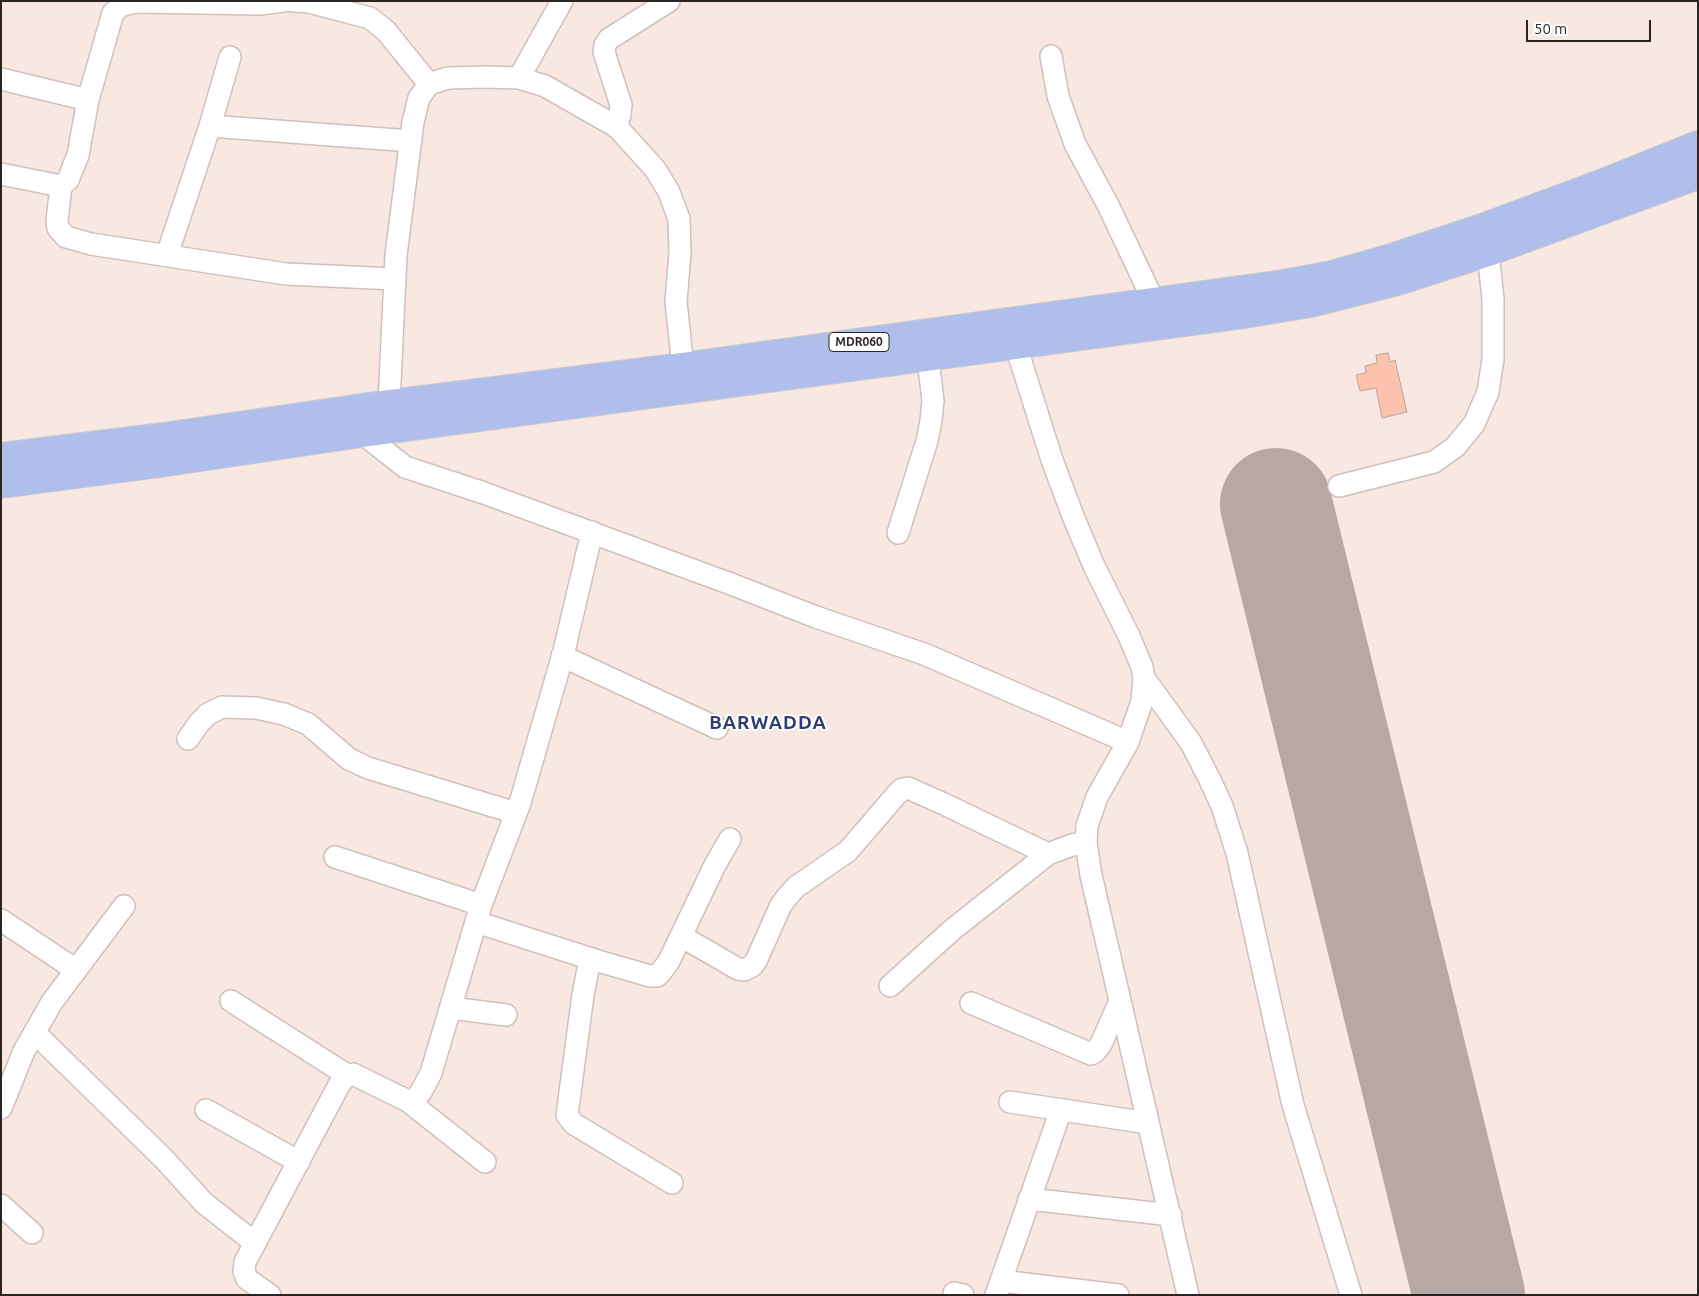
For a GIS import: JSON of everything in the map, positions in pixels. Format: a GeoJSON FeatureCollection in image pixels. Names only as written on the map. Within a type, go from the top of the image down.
{"type":"FeatureCollection","features":[{"type":"Feature","properties":{"kind":"main road","name":"MDR060"},"geometry":{"type":"LineString","coordinates":[[1,457],[163,437],[388,404],[683,367],[1156,314],[1238,315],[1311,303],[1398,281],[1606,182],[1698,145]]}},
{"type":"Feature","properties":{"kind":"main road","name":"MDR060"},"geometry":{"type":"LineString","coordinates":[[1485,240],[1698,175]]}},
{"type":"Feature","properties":{"kind":"main road","name":"MDR060"},"geometry":{"type":"LineString","coordinates":[[1,484],[362,433],[1016,346],[1156,314]]}},
{"type":"Feature","properties":{"kind":"street"},"geometry":{"type":"LineString","coordinates":[[284,1],[260,4],[119,3],[113,13],[88,100],[78,155],[68,180],[61,186],[58,228],[66,237],[90,244],[286,274],[395,279]]}},
{"type":"Feature","properties":{"kind":"street"},"geometry":{"type":"LineString","coordinates":[[293,1],[309,2],[370,18],[386,31],[429,84]]}},
{"type":"Feature","properties":{"kind":"street"},"geometry":{"type":"LineString","coordinates":[[520,78],[562,1]]}},
{"type":"Feature","properties":{"kind":"street"},"geometry":{"type":"LineString","coordinates":[[616,127],[621,105],[604,52],[605,45],[609,39],[669,1]]}},
{"type":"Feature","properties":{"kind":"street"},"geometry":{"type":"LineString","coordinates":[[1051,56],[1058,96],[1075,144],[1108,205],[1156,314]]}},
{"type":"Feature","properties":{"kind":"street"},"geometry":{"type":"LineString","coordinates":[[167,255],[210,126],[230,57]]}},
{"type":"Feature","properties":{"kind":"street"},"geometry":{"type":"LineString","coordinates":[[388,404],[396,255],[418,98],[429,84],[448,78],[486,76],[520,78],[546,86],[616,127],[655,169],[669,192],[679,218],[680,252],[676,302],[683,367]]}},
{"type":"Feature","properties":{"kind":"street"},"geometry":{"type":"LineString","coordinates":[[1,79],[88,100]]}},
{"type":"Feature","properties":{"kind":"street"},"geometry":{"type":"LineString","coordinates":[[210,126],[411,141]]}},
{"type":"Feature","properties":{"kind":"street"},"geometry":{"type":"LineString","coordinates":[[1,174],[61,186]]}},
{"type":"Feature","properties":{"kind":"street"},"geometry":{"type":"LineString","coordinates":[[1339,486],[1434,462],[1455,447],[1474,424],[1486,400],[1492,371],[1494,299],[1485,240]]}},
{"type":"Feature","properties":{"kind":"street"},"geometry":{"type":"LineString","coordinates":[[1016,346],[1052,460],[1073,516],[1094,566],[1129,636],[1142,667],[1144,678],[1142,701],[1128,742],[1097,797],[1087,826],[1086,844],[1091,875],[1188,1295]]}},
{"type":"Feature","properties":{"kind":"street"},"geometry":{"type":"LineString","coordinates":[[898,533],[927,441],[931,420],[933,401],[928,358]]}},
{"type":"Feature","properties":{"kind":"street"},"geometry":{"type":"LineString","coordinates":[[362,433],[405,467],[484,493],[816,617],[924,654],[1128,742]]}},
{"type":"Feature","properties":{"kind":"street"},"geometry":{"type":"LineString","coordinates":[[408,1101],[415,1099],[421,1092],[430,1073],[479,913],[516,813],[562,656],[592,532]]}},
{"type":"Feature","properties":{"kind":"street"},"geometry":{"type":"LineString","coordinates":[[562,656],[717,728]]}},
{"type":"Feature","properties":{"kind":"street"},"geometry":{"type":"LineString","coordinates":[[1144,678],[1191,743],[1222,806],[1236,853],[1293,1106],[1351,1295]]}},
{"type":"Feature","properties":{"kind":"street"},"geometry":{"type":"LineString","coordinates":[[188,739],[208,714],[222,708],[256,708],[284,714],[308,724],[349,759],[368,768],[516,813]]}},
{"type":"Feature","properties":{"kind":"street"},"geometry":{"type":"LineString","coordinates":[[681,936],[738,969],[744,970],[752,966],[781,905],[796,886],[848,852],[902,789],[908,788],[944,804],[1048,854]]}},
{"type":"Feature","properties":{"kind":"street"},"geometry":{"type":"LineString","coordinates":[[335,857],[598,962],[650,976],[657,976],[669,961],[715,865],[730,839]]}},
{"type":"Feature","properties":{"kind":"street"},"geometry":{"type":"LineString","coordinates":[[890,986],[952,930],[1048,854],[1059,848],[1086,844]]}},
{"type":"Feature","properties":{"kind":"street"},"geometry":{"type":"LineString","coordinates":[[1,1108],[24,1051],[52,1002],[124,906]]}},
{"type":"Feature","properties":{"kind":"street"},"geometry":{"type":"LineString","coordinates":[[1,920],[76,970]]}},
{"type":"Feature","properties":{"kind":"street"},"geometry":{"type":"LineString","coordinates":[[598,962],[593,962],[588,969],[567,1115],[574,1124],[672,1183]]}},
{"type":"Feature","properties":{"kind":"street"},"geometry":{"type":"LineString","coordinates":[[232,1001],[347,1076]]}},
{"type":"Feature","properties":{"kind":"street"},"geometry":{"type":"LineString","coordinates":[[971,1003],[1090,1054],[1095,1052],[1101,1044],[1120,1001]]}},
{"type":"Feature","properties":{"kind":"street"},"geometry":{"type":"LineString","coordinates":[[451,1008],[506,1015]]}},
{"type":"Feature","properties":{"kind":"street"},"geometry":{"type":"LineString","coordinates":[[35,1032],[164,1159],[204,1203],[255,1244]]}},
{"type":"Feature","properties":{"kind":"street"},"geometry":{"type":"LineString","coordinates":[[270,1295],[247,1278],[244,1272],[245,1262],[339,1085],[347,1076],[353,1074],[361,1076],[408,1101],[485,1162]]}},
{"type":"Feature","properties":{"kind":"street"},"geometry":{"type":"LineString","coordinates":[[1010,1102],[1148,1123]]}},
{"type":"Feature","properties":{"kind":"street"},"geometry":{"type":"LineString","coordinates":[[206,1110],[299,1162]]}},
{"type":"Feature","properties":{"kind":"street"},"geometry":{"type":"LineString","coordinates":[[1061,1110],[998,1288],[1118,1295]]}},
{"type":"Feature","properties":{"kind":"street"},"geometry":{"type":"LineString","coordinates":[[1029,1199],[1171,1215]]}},
{"type":"Feature","properties":{"kind":"street"},"geometry":{"type":"LineString","coordinates":[[1,1206],[32,1233]]}},
{"type":"Feature","properties":{"kind":"building"},"geometry":{"type":"Polygon","coordinates":[[[1388,353],[1390,362],[1395,360],[1407,412],[1382,418],[1376,388],[1360,391],[1356,375],[1366,373],[1365,366],[1377,363],[1376,355],[1388,353]]]}},
{"type":"Feature","properties":{"kind":"runway"},"geometry":{"type":"LineString","coordinates":[[1276,504],[1469,1295]]}},
{"type":"Feature","properties":{"kind":"district","name":"BARWADDA"},"geometry":{"type":"Point","coordinates":[768,723]}}]}
